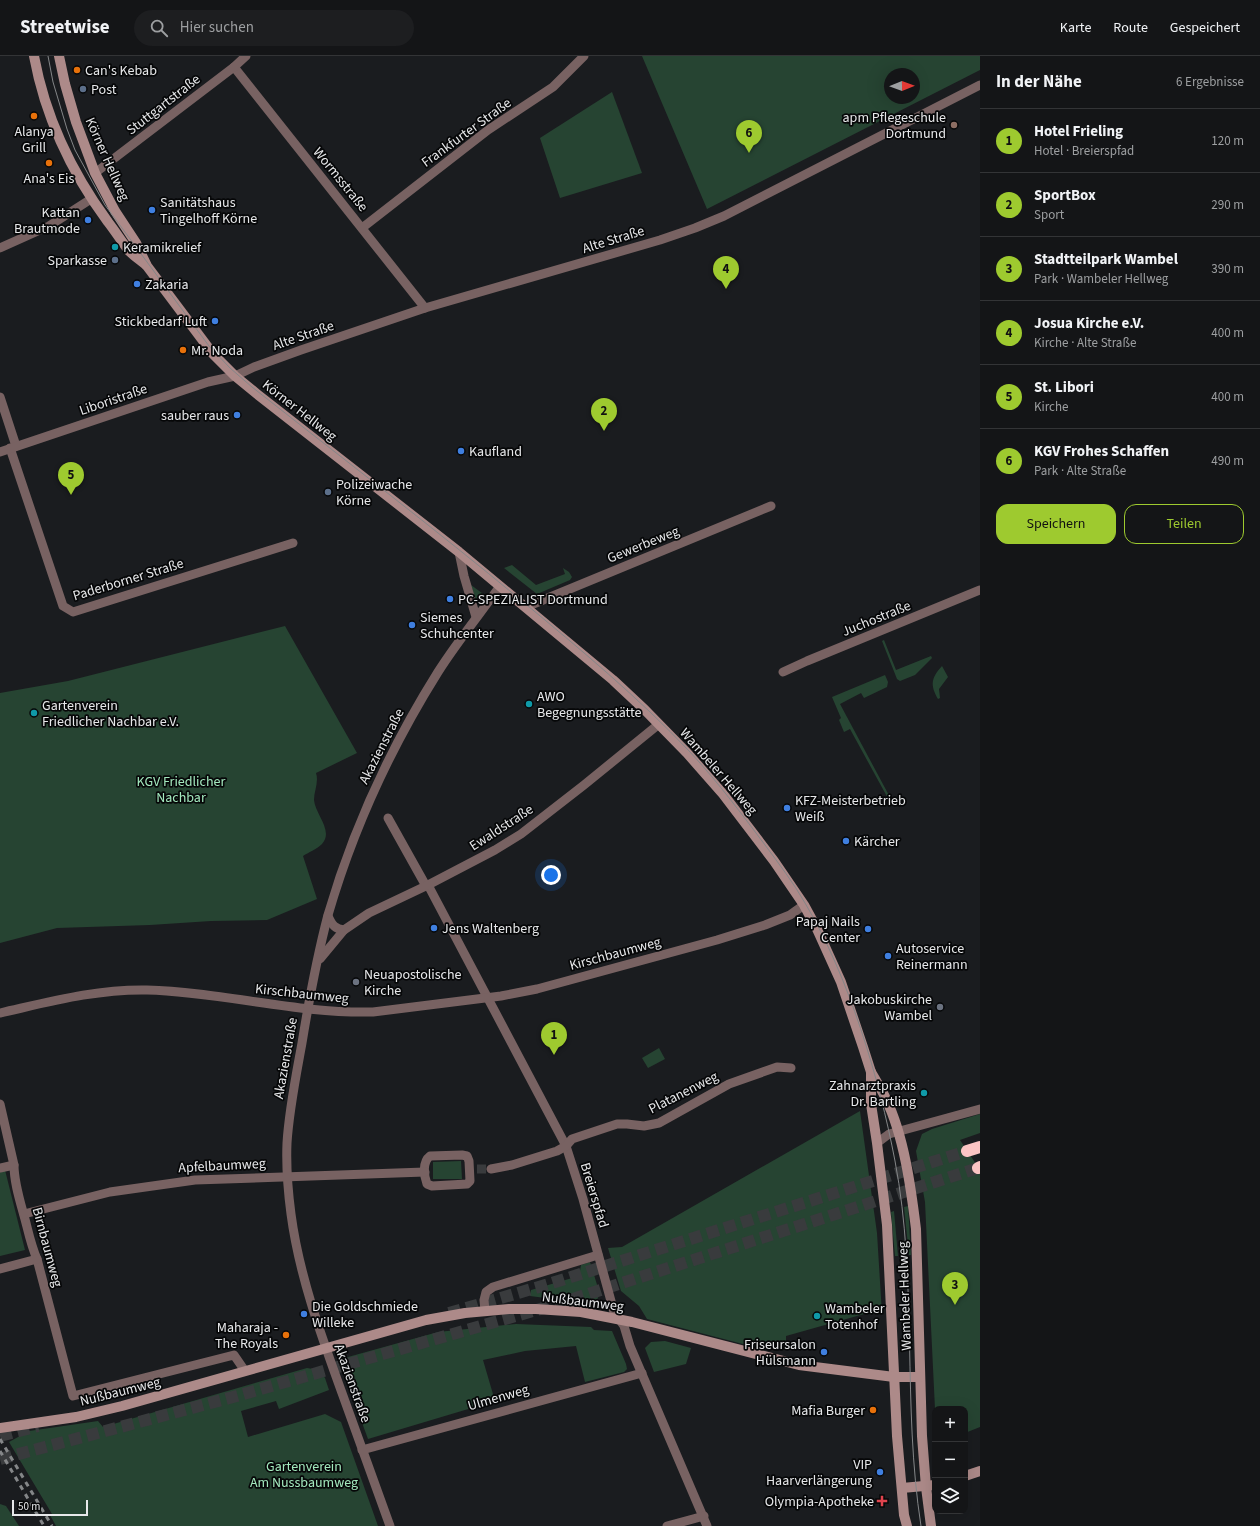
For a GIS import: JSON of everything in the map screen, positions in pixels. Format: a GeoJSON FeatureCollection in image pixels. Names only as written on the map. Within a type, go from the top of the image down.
{"type":"FeatureCollection","features":[{"type":"Feature","properties":{"kind":"highway"},"geometry":{"type":"LineString","coordinates":[[967,1151],[980,1147]]}},
{"type":"Feature","properties":{"kind":"main road","name":"Körner Hellweg"},"geometry":{"type":"LineString","coordinates":[[34,56],[42,91],[60,140],[75,171],[91,199],[130,252],[147,266]]}},
{"type":"Feature","properties":{"kind":"main road","name":"Körner Hellweg"},"geometry":{"type":"LineString","coordinates":[[59,56],[76,122],[95,173],[115,211],[136,243],[147,266],[213,354],[235,376],[459,552]]}},
{"type":"Feature","properties":{"kind":"main road","name":"Wambeler Hellweg"},"geometry":{"type":"LineString","coordinates":[[459,552],[613,680],[687,752],[727,799],[774,861],[804,905],[817,929],[841,982],[871,1072],[887,1099],[898,1131],[909,1178],[916,1228],[920,1377],[930,1486],[931,1526]]}},
{"type":"Feature","properties":{"kind":"main road","name":"Wambeler Hellweg"},"geometry":{"type":"LineString","coordinates":[[871,1072],[871,1104],[877,1144],[889,1255],[894,1377],[902,1488],[907,1526]]}},
{"type":"Feature","properties":{"kind":"main road","name":"Nußbaumweg"},"geometry":{"type":"LineString","coordinates":[[0,1428],[99,1412],[426,1320],[465,1312],[536,1309],[565,1311],[618,1319],[664,1329],[799,1365],[894,1377],[920,1377]]}},
{"type":"Feature","properties":{"kind":"main road"},"geometry":{"type":"LineString","coordinates":[[968,1475],[980,1470]]}},
{"type":"Feature","properties":{"kind":"main road"},"geometry":{"type":"LineString","coordinates":[[902,1488],[930,1486]]}},
{"type":"Feature","properties":{"kind":"street","name":"Stuttgartstraße"},"geometry":{"type":"LineString","coordinates":[[95,173],[234,67],[246,56]]}},
{"type":"Feature","properties":{"kind":"street","name":"Frankfurter Straße"},"geometry":{"type":"LineString","coordinates":[[362,228],[488,130],[553,87],[584,56]]}},
{"type":"Feature","properties":{"kind":"street","name":"Wormsstraße"},"geometry":{"type":"LineString","coordinates":[[234,67],[425,308]]}},
{"type":"Feature","properties":{"kind":"street","name":"Alte Straße"},"geometry":{"type":"LineString","coordinates":[[235,376],[301,350],[425,308],[613,254],[695,228],[724,216],[980,85]]}},
{"type":"Feature","properties":{"kind":"street"},"geometry":{"type":"LineString","coordinates":[[0,248],[49,226],[91,199]]}},
{"type":"Feature","properties":{"kind":"street","name":"Liboristraße"},"geometry":{"type":"LineString","coordinates":[[0,452],[201,384],[235,376]]}},
{"type":"Feature","properties":{"kind":"street","name":"Paderborner Straße"},"geometry":{"type":"LineString","coordinates":[[0,397],[13,447],[63,606],[73,612],[293,543]]}},
{"type":"Feature","properties":{"kind":"street","name":"Gewerbeweg"},"geometry":{"type":"LineString","coordinates":[[526,607],[771,506]]}},
{"type":"Feature","properties":{"kind":"street"},"geometry":{"type":"LineString","coordinates":[[459,552],[464,576],[476,617]]}},
{"type":"Feature","properties":{"kind":"street","name":"Akazienstraße"},"geometry":{"type":"LineString","coordinates":[[390,1526],[326,1348],[297,1250],[291,1213],[288,1176],[287,1145],[290,1115],[308,1009],[328,916],[359,825],[377,784],[406,726],[439,670],[476,617],[500,586]]}},
{"type":"Feature","properties":{"kind":"street","name":"Juchostraße"},"geometry":{"type":"LineString","coordinates":[[783,672],[980,590]]}},
{"type":"Feature","properties":{"kind":"street","name":"Ewaldstraße"},"geometry":{"type":"LineString","coordinates":[[317,963],[344,930],[369,913],[495,850],[521,834],[659,724]]}},
{"type":"Feature","properties":{"kind":"street","name":"Breierspfad"},"geometry":{"type":"LineString","coordinates":[[388,818],[434,897],[566,1146],[583,1199],[614,1312],[624,1326],[630,1346],[707,1526]]}},
{"type":"Feature","properties":{"kind":"street","name":"Kirschbaumweg"},"geometry":{"type":"LineString","coordinates":[[0,1013],[81,995],[134,990],[170,991],[308,1009],[354,1013],[487,998],[536,989],[717,940],[765,925],[790,915],[804,905]]}},
{"type":"Feature","properties":{"kind":"street"},"geometry":{"type":"LineString","coordinates":[[328,916],[334,926],[338,929],[344,930]]}},
{"type":"Feature","properties":{"kind":"street","name":"Platanenweg"},"geometry":{"type":"LineString","coordinates":[[566,1146],[572,1139],[617,1124],[644,1126],[659,1123],[729,1084],[777,1067],[791,1068]]}},
{"type":"Feature","properties":{"kind":"street","name":"Birnbaumweg"},"geometry":{"type":"LineString","coordinates":[[0,1104],[14,1165],[14,1174],[73,1396]]}},
{"type":"Feature","properties":{"kind":"street"},"geometry":{"type":"LineString","coordinates":[[877,1144],[886,1135],[980,1109]]}},
{"type":"Feature","properties":{"kind":"street"},"geometry":{"type":"LineString","coordinates":[[491,1169],[512,1165],[557,1151],[566,1146]]}},
{"type":"Feature","properties":{"kind":"street"},"geometry":{"type":"LineString","coordinates":[[430,1156],[467,1156],[473,1169],[470,1181],[463,1185],[432,1186],[427,1184],[425,1172],[425,1163],[430,1156]]}},
{"type":"Feature","properties":{"kind":"street"},"geometry":{"type":"LineString","coordinates":[[0,1168],[14,1165]]}},
{"type":"Feature","properties":{"kind":"street","name":"Apfelbaumweg"},"geometry":{"type":"LineString","coordinates":[[24,1214],[110,1192],[163,1183],[195,1180],[288,1176],[425,1172]]}},
{"type":"Feature","properties":{"kind":"street"},"geometry":{"type":"LineString","coordinates":[[485,1311],[484,1300],[486,1292],[493,1287],[598,1256]]}},
{"type":"Feature","properties":{"kind":"street"},"geometry":{"type":"LineString","coordinates":[[0,1269],[37,1259]]}},
{"type":"Feature","properties":{"kind":"street","name":"Nußbaumweg"},"geometry":{"type":"LineString","coordinates":[[73,1396],[234,1355],[245,1371]]}},
{"type":"Feature","properties":{"kind":"street","name":"Ulmenweg"},"geometry":{"type":"LineString","coordinates":[[362,1450],[642,1373]]}},
{"type":"Feature","properties":{"kind":"street"},"geometry":{"type":"LineString","coordinates":[[667,1526],[704,1516]]}},
{"type":"Feature","properties":{"kind":"green space"},"geometry":{"type":"Polygon","coordinates":[[[642,56],[980,56],[980,70],[920,101],[920,68],[884,68],[884,104],[913,104],[707,209],[642,56]]]}},
{"type":"Feature","properties":{"kind":"green space"},"geometry":{"type":"Polygon","coordinates":[[[612,92],[642,173],[560,198],[540,138],[612,92]]]}},
{"type":"Feature","properties":{"kind":"green space"},"geometry":{"type":"Polygon","coordinates":[[[512,565],[536,585],[565,574],[563,568],[569,572],[572,577],[570,580],[537,594],[504,568],[512,565]]]}},
{"type":"Feature","properties":{"kind":"green space"},"geometry":{"type":"Polygon","coordinates":[[[471,585],[486,596],[484,600],[478,601],[475,598],[471,585]]]}},
{"type":"Feature","properties":{"kind":"green space","name":"KGV Friedlicher Nachbar"},"geometry":{"type":"Polygon","coordinates":[[[285,626],[357,753],[316,773],[317,780],[314,800],[326,834],[325,839],[320,846],[303,856],[317,899],[267,920],[57,928],[0,943],[0,693],[68,681],[285,626]]]}},
{"type":"Feature","properties":{"kind":"green space"},"geometry":{"type":"Polygon","coordinates":[[[884,640],[896,670],[931,656],[932,658],[915,675],[900,681],[897,679],[882,641],[884,640]]]}},
{"type":"Feature","properties":{"kind":"green space"},"geometry":{"type":"Polygon","coordinates":[[[942,666],[948,677],[939,689],[940,698],[938,699],[934,690],[933,682],[936,674],[942,666]]]}},
{"type":"Feature","properties":{"kind":"green space"},"geometry":{"type":"Polygon","coordinates":[[[885,675],[888,682],[887,687],[864,698],[861,693],[840,704],[892,801],[890,802],[850,729],[844,732],[839,720],[841,718],[832,697],[885,675]]]}},
{"type":"Feature","properties":{"kind":"green space"},"geometry":{"type":"Polygon","coordinates":[[[659,1048],[665,1059],[648,1068],[642,1058],[659,1048]]]}},
{"type":"Feature","properties":{"kind":"green space"},"geometry":{"type":"Polygon","coordinates":[[[860,1111],[877,1233],[882,1314],[864,1314],[786,1336],[786,1341],[764,1342],[762,1349],[647,1319],[639,1306],[621,1291],[608,1248],[622,1247],[860,1111]]]}},
{"type":"Feature","properties":{"kind":"green space"},"geometry":{"type":"Polygon","coordinates":[[[980,1114],[980,1133],[960,1140],[980,1170],[980,1427],[968,1432],[968,1406],[935,1406],[925,1202],[916,1151],[922,1134],[932,1129],[980,1114]]]}},
{"type":"Feature","properties":{"kind":"green space"},"geometry":{"type":"Polygon","coordinates":[[[461,1161],[462,1179],[433,1179],[433,1162],[461,1161]]]}},
{"type":"Feature","properties":{"kind":"green space"},"geometry":{"type":"Polygon","coordinates":[[[5,1170],[25,1250],[0,1256],[0,1171],[5,1170]]]}},
{"type":"Feature","properties":{"kind":"green space"},"geometry":{"type":"Polygon","coordinates":[[[908,1206],[911,1255],[909,1255],[904,1207],[908,1206]]]}},
{"type":"Feature","properties":{"kind":"green space"},"geometry":{"type":"Polygon","coordinates":[[[894,1211],[898,1256],[895,1256],[891,1212],[894,1211]]]}},
{"type":"Feature","properties":{"kind":"green space"},"geometry":{"type":"Polygon","coordinates":[[[590,1262],[599,1291],[599,1296],[595,1303],[592,1304],[530,1296],[531,1290],[579,1276],[581,1265],[590,1262]]]}},
{"type":"Feature","properties":{"kind":"green space"},"geometry":{"type":"Polygon","coordinates":[[[516,1324],[591,1327],[594,1330],[612,1331],[627,1369],[624,1372],[585,1382],[576,1346],[525,1351],[483,1360],[495,1401],[368,1439],[343,1371],[343,1361],[348,1357],[438,1332],[516,1324]]]}},
{"type":"Feature","properties":{"kind":"green space"},"geometry":{"type":"Polygon","coordinates":[[[665,1341],[691,1348],[686,1364],[654,1372],[645,1348],[651,1342],[665,1341]]]}},
{"type":"Feature","properties":{"kind":"green space","name":"Gartenverein Am Nussbaumweg"},"geometry":{"type":"Polygon","coordinates":[[[307,1368],[319,1370],[325,1378],[329,1390],[279,1409],[276,1401],[241,1411],[248,1437],[325,1414],[341,1422],[378,1526],[56,1526],[50,1515],[52,1514],[9,1442],[29,1431],[98,1421],[103,1427],[307,1368]]]}},
{"type":"Feature","properties":{"kind":"green space"},"geometry":{"type":"Polygon","coordinates":[[[0,1504],[6,1506],[19,1526],[0,1526],[0,1504]]]}},
{"type":"Feature","properties":{"kind":"tunnel"},"geometry":{"type":"LineString","coordinates":[[449,1313],[549,1284],[967,1151]]}},
{"type":"Feature","properties":{"kind":"tunnel"},"geometry":{"type":"LineString","coordinates":[[0,1459],[233,1397],[554,1305],[978,1168]]}},
{"type":"Feature","properties":{"kind":"tunnel"},"geometry":{"type":"LineString","coordinates":[[477,1169],[491,1169]]}},
{"type":"Feature","properties":{"kind":"tunnel"},"geometry":{"type":"LineString","coordinates":[[0,1436],[38,1426]]}},
{"type":"Feature","properties":{"kind":"tram line"},"geometry":{"type":"LineString","coordinates":[[48,56],[53,82],[75,150],[105,205],[209,346],[230,368],[252,387],[489,574],[565,637],[650,712],[710,774],[786,873],[800,895],[821,932],[849,995],[871,1062],[895,1161],[902,1206],[906,1252],[912,1435],[915,1480],[921,1526]]}},
{"type":"Feature","properties":{"kind":"railway"},"geometry":{"type":"LineString","coordinates":[[0,1439],[52,1526]]}},
{"type":"Feature","properties":{"kind":"railway"},"geometry":{"type":"LineString","coordinates":[[0,1451],[44,1526]]}},
{"type":"Feature","properties":{"kind":"place","name":"Can's Kebab"},"geometry":{"type":"Point","coordinates":[77,70]}},
{"type":"Feature","properties":{"kind":"place","name":"Post"},"geometry":{"type":"Point","coordinates":[83,89]}},
{"type":"Feature","properties":{"kind":"place","name":"Alanya Grill"},"geometry":{"type":"Point","coordinates":[34,116]}},
{"type":"Feature","properties":{"kind":"place","name":"apm Pflegeschule Dortmund"},"geometry":{"type":"Point","coordinates":[954,125]}},
{"type":"Feature","properties":{"kind":"place","name":"KGV Frohes Schaffen"},"geometry":{"type":"Point","coordinates":[749,153]}},
{"type":"Feature","properties":{"kind":"place","name":"Ana's Eis"},"geometry":{"type":"Point","coordinates":[49,163]}},
{"type":"Feature","properties":{"kind":"place","name":"Sanitätshaus Tingelhoff Körne"},"geometry":{"type":"Point","coordinates":[152,210]}},
{"type":"Feature","properties":{"kind":"place","name":"Kattan Brautmode"},"geometry":{"type":"Point","coordinates":[88,220]}},
{"type":"Feature","properties":{"kind":"place","name":"Keramikrelief"},"geometry":{"type":"Point","coordinates":[115,247]}},
{"type":"Feature","properties":{"kind":"place","name":"Sparkasse"},"geometry":{"type":"Point","coordinates":[115,260]}},
{"type":"Feature","properties":{"kind":"place","name":"Zakaria"},"geometry":{"type":"Point","coordinates":[137,284]}},
{"type":"Feature","properties":{"kind":"place","name":"Josua Kirche e.V."},"geometry":{"type":"Point","coordinates":[726,289]}},
{"type":"Feature","properties":{"kind":"place","name":"Stickbedarf Luft"},"geometry":{"type":"Point","coordinates":[215,321]}},
{"type":"Feature","properties":{"kind":"place","name":"Mr. Noda"},"geometry":{"type":"Point","coordinates":[183,350]}},
{"type":"Feature","properties":{"kind":"place","name":"sauber raus"},"geometry":{"type":"Point","coordinates":[237,415]}},
{"type":"Feature","properties":{"kind":"place","name":"SportBox"},"geometry":{"type":"Point","coordinates":[604,431]}},
{"type":"Feature","properties":{"kind":"place","name":"Kaufland"},"geometry":{"type":"Point","coordinates":[461,451]}},
{"type":"Feature","properties":{"kind":"place","name":"Polizeiwache Körne"},"geometry":{"type":"Point","coordinates":[328,492]}},
{"type":"Feature","properties":{"kind":"place","name":"St. Libori"},"geometry":{"type":"Point","coordinates":[71,495]}},
{"type":"Feature","properties":{"kind":"place","name":"PC-SPEZIALIST Dortmund"},"geometry":{"type":"Point","coordinates":[450,599]}},
{"type":"Feature","properties":{"kind":"place","name":"Siemes Schuhcenter"},"geometry":{"type":"Point","coordinates":[412,625]}},
{"type":"Feature","properties":{"kind":"place","name":"AWO Begegnungsstätte"},"geometry":{"type":"Point","coordinates":[529,704]}},
{"type":"Feature","properties":{"kind":"place","name":"Gartenverein Friedlicher Nachbar e.V."},"geometry":{"type":"Point","coordinates":[34,713]}},
{"type":"Feature","properties":{"kind":"place","name":"KFZ-Meisterbetrieb Weiß"},"geometry":{"type":"Point","coordinates":[787,808]}},
{"type":"Feature","properties":{"kind":"place","name":"Kärcher"},"geometry":{"type":"Point","coordinates":[846,841]}},
{"type":"Feature","properties":{"kind":"place","name":"Jens Waltenberg"},"geometry":{"type":"Point","coordinates":[434,928]}},
{"type":"Feature","properties":{"kind":"place","name":"Papaj Nails Center"},"geometry":{"type":"Point","coordinates":[868,929]}},
{"type":"Feature","properties":{"kind":"place","name":"Autoservice Reinermann"},"geometry":{"type":"Point","coordinates":[888,956]}},
{"type":"Feature","properties":{"kind":"place","name":"Neuapostolische Kirche"},"geometry":{"type":"Point","coordinates":[356,982]}},
{"type":"Feature","properties":{"kind":"place","name":"Jakobuskirche Wambel"},"geometry":{"type":"Point","coordinates":[940,1007]}},
{"type":"Feature","properties":{"kind":"place","name":"Hotel Frieling"},"geometry":{"type":"Point","coordinates":[554,1055]}},
{"type":"Feature","properties":{"kind":"place","name":"Zahnarztpraxis Dr. Bartling"},"geometry":{"type":"Point","coordinates":[924,1093]}},
{"type":"Feature","properties":{"kind":"place","name":"Stadtteilpark Wambel"},"geometry":{"type":"Point","coordinates":[955,1305]}},
{"type":"Feature","properties":{"kind":"place","name":"Die Goldschmiede Willeke"},"geometry":{"type":"Point","coordinates":[304,1314]}},
{"type":"Feature","properties":{"kind":"place","name":"Wambeler Totenhof"},"geometry":{"type":"Point","coordinates":[817,1316]}},
{"type":"Feature","properties":{"kind":"place","name":"Maharaja - The Royals"},"geometry":{"type":"Point","coordinates":[286,1335]}},
{"type":"Feature","properties":{"kind":"place","name":"Friseursalon Hülsmann"},"geometry":{"type":"Point","coordinates":[824,1352]}},
{"type":"Feature","properties":{"kind":"place","name":"Mafia Burger"},"geometry":{"type":"Point","coordinates":[873,1410]}},
{"type":"Feature","properties":{"kind":"place","name":"VIP Haarverlängerung"},"geometry":{"type":"Point","coordinates":[880,1472]}},
{"type":"Feature","properties":{"kind":"place","name":"Olympia-Apotheke"},"geometry":{"type":"Point","coordinates":[882,1501]}}]}
